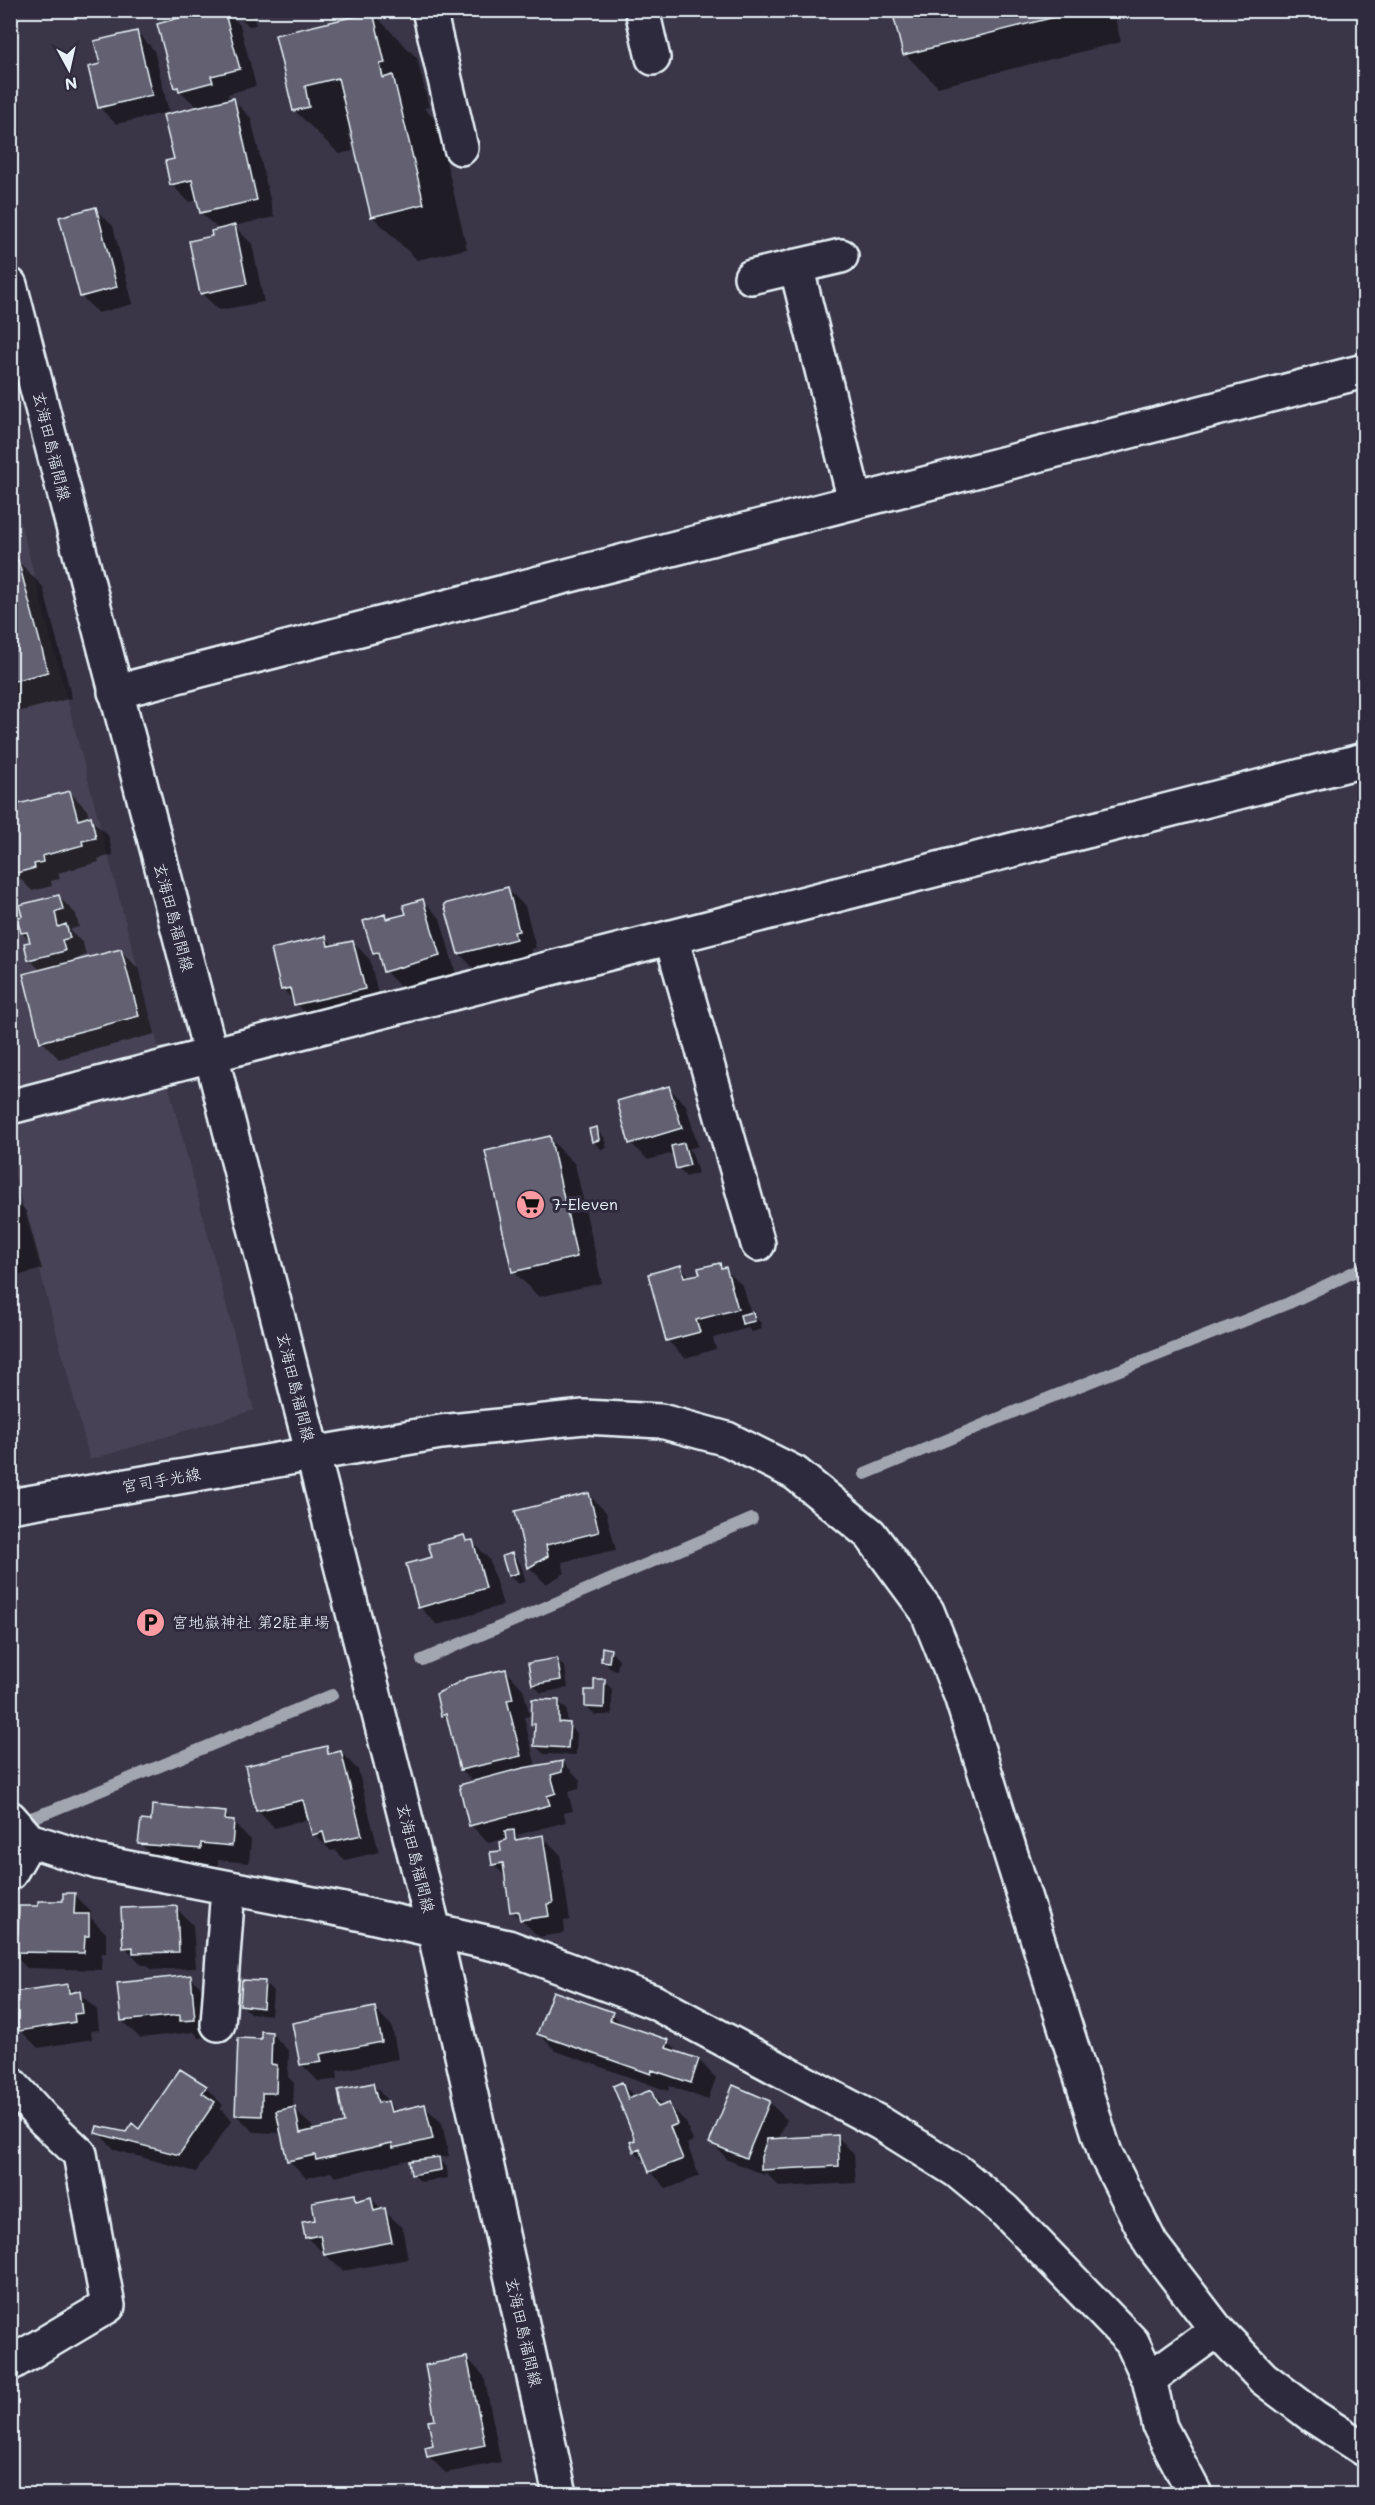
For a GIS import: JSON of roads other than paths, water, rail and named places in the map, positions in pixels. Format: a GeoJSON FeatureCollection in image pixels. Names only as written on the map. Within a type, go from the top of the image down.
{"type":"FeatureCollection","features":[{"type":"Feature","properties":{"kind":"street"},"geometry":{"type":"LineString","coordinates":[[429,10],[461,148]]}},
{"type":"Feature","properties":{"kind":"street"},"geometry":{"type":"LineString","coordinates":[[642,10],[653,58]]}},
{"type":"Feature","properties":{"kind":"street"},"geometry":{"type":"LineString","coordinates":[[752,277],[841,256]]}},
{"type":"Feature","properties":{"kind":"street"},"geometry":{"type":"LineString","coordinates":[[796,266],[855,501]]}},
{"type":"Feature","properties":{"kind":"street","name":"玄海田島福間線"},"geometry":{"type":"LineString","coordinates":[[10,285],[211,1054],[434,1930],[560,2494]]}},
{"type":"Feature","properties":{"kind":"street"},"geometry":{"type":"LineString","coordinates":[[115,692],[1365,371]]}},
{"type":"Feature","properties":{"kind":"street"},"geometry":{"type":"LineString","coordinates":[[10,1107],[1365,760]]}},
{"type":"Feature","properties":{"kind":"street"},"geometry":{"type":"LineString","coordinates":[[671,937],[758,1245]]}},
{"type":"Feature","properties":{"kind":"street","name":"宮司手光線"},"geometry":{"type":"LineString","coordinates":[[10,1506],[441,1432],[584,1418],[661,1421],[727,1439],[795,1473],[870,1533],[927,1611],[961,1696],[1105,2153],[1151,2244],[1217,2330],[1263,2378],[1313,2416],[1365,2449]]}},
{"type":"Feature","properties":{"kind":"street"},"geometry":{"type":"LineString","coordinates":[[10,1873],[21,1830],[97,1862],[508,1947],[654,2002],[880,2123],[957,2171],[1004,2210],[1132,2342],[1149,2379],[1160,2427],[1195,2494]]}},
{"type":"Feature","properties":{"kind":"street"},"geometry":{"type":"LineString","coordinates":[[218,2024],[228,1888]]}},
{"type":"Feature","properties":{"kind":"street"},"geometry":{"type":"LineString","coordinates":[[10,2083],[80,2154],[108,2306],[10,2364]]}},
{"type":"Feature","properties":{"kind":"street"},"geometry":{"type":"LineString","coordinates":[[1149,2379],[1217,2330]]}},
{"type":"Feature","properties":{"kind":"waterway"},"geometry":{"type":"LineString","coordinates":[[865,1474],[1021,1409],[1289,1303],[1364,1267]]}},
{"type":"Feature","properties":{"kind":"waterway"},"geometry":{"type":"LineString","coordinates":[[422,1660],[752,1519]]}},
{"type":"Feature","properties":{"kind":"waterway"},"geometry":{"type":"LineString","coordinates":[[17,1823],[332,1695]]}},
{"type":"Feature","properties":{"kind":"place","name":"7-Eleven"},"geometry":{"type":"Point","coordinates":[531,1204]}},
{"type":"Feature","properties":{"kind":"place","name":"宮地嶽神社 第2駐車場"},"geometry":{"type":"Point","coordinates":[151,1622]}}]}
